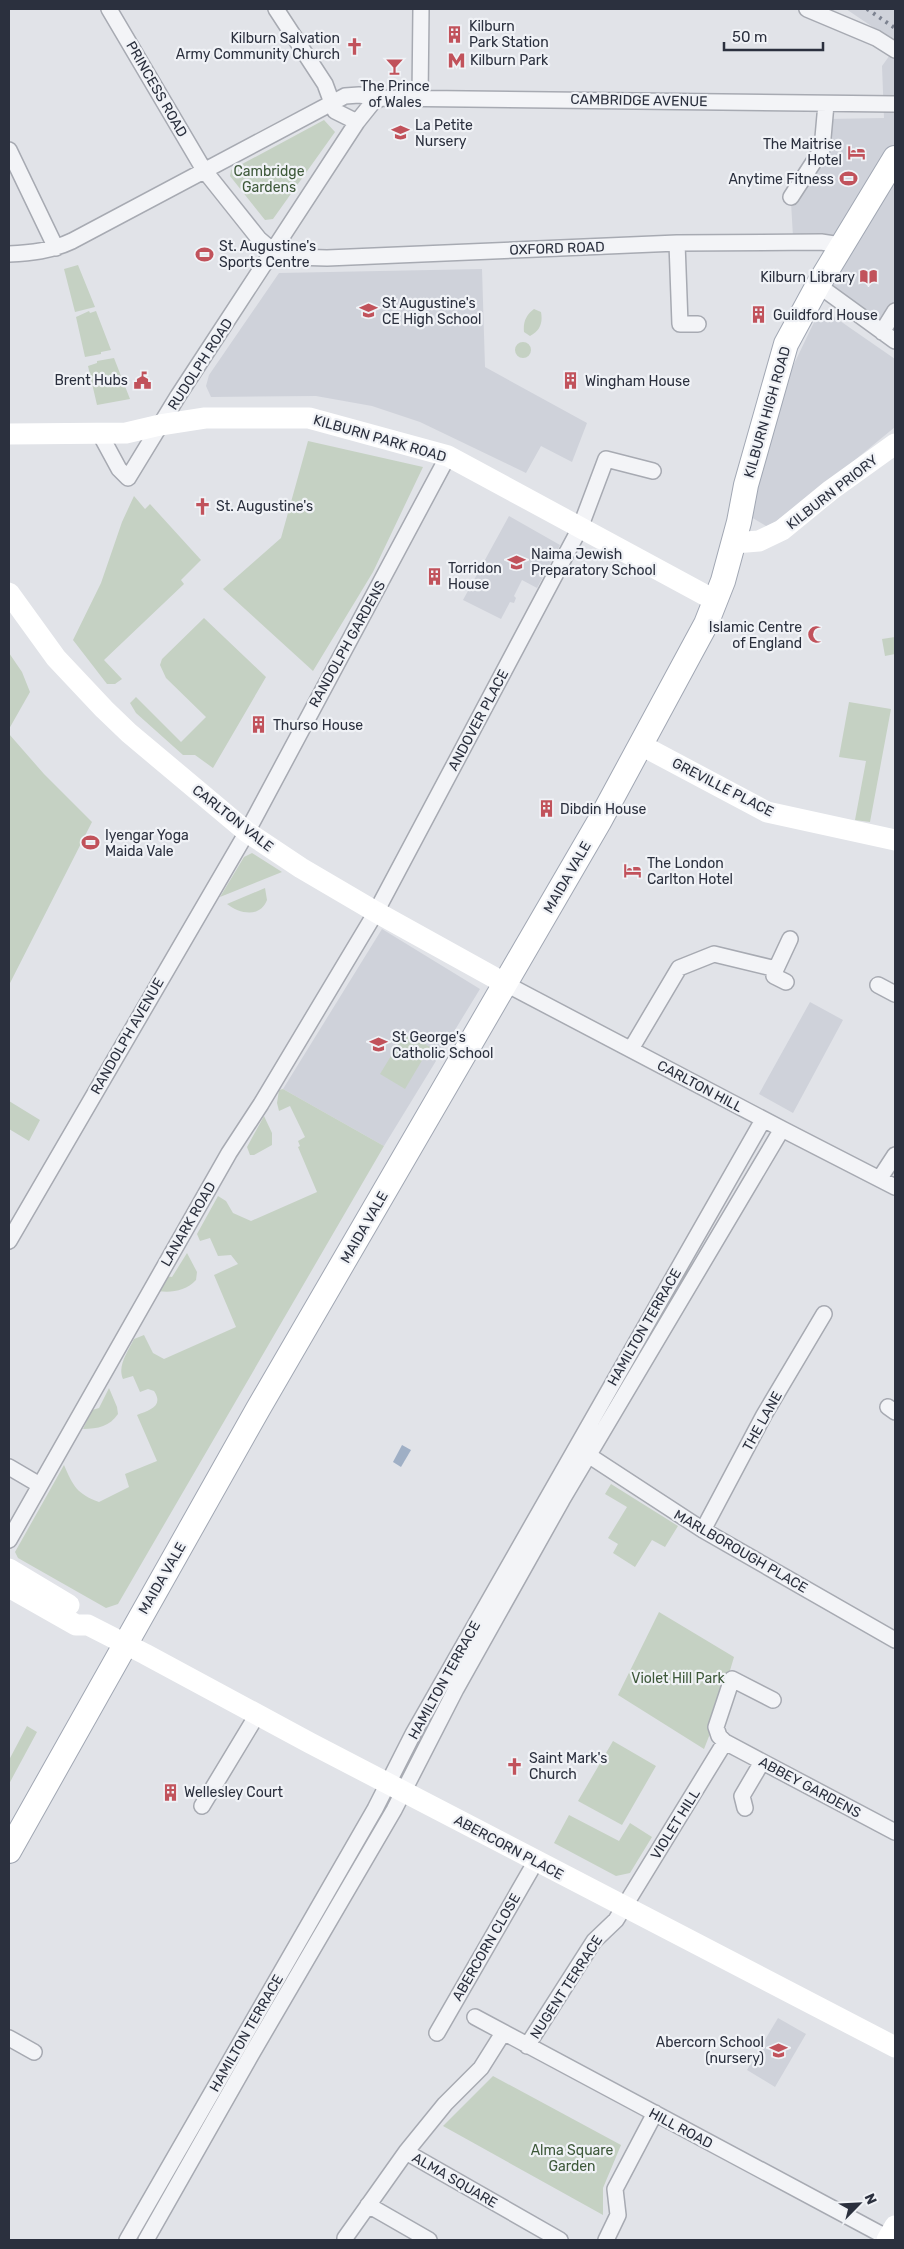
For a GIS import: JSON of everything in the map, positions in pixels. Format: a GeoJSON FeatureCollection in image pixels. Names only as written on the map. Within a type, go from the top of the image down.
{"type":"FeatureCollection","features":[{"type":"Feature","properties":{"kind":"main road","name":"KILBURN HIGH ROAD"},"geometry":{"type":"LineString","coordinates":[[716,601],[737,532],[746,485],[786,344],[841,245],[895,158]]}},
{"type":"Feature","properties":{"kind":"main road","name":"MAIDA VALE"},"geometry":{"type":"LineString","coordinates":[[9,1851],[263,1400],[506,984],[641,745],[706,624],[716,601]]}},
{"type":"Feature","properties":{"kind":"street","name":"PRINCESS ROAD"},"geometry":{"type":"LineString","coordinates":[[110,9],[204,170]]}},
{"type":"Feature","properties":{"kind":"street"},"geometry":{"type":"LineString","coordinates":[[276,9],[325,84],[335,111],[357,122]]}},
{"type":"Feature","properties":{"kind":"street"},"geometry":{"type":"LineString","coordinates":[[420,98],[421,9]]}},
{"type":"Feature","properties":{"kind":"street"},"geometry":{"type":"LineString","coordinates":[[807,9],[876,38],[895,50]]}},
{"type":"Feature","properties":{"kind":"street"},"geometry":{"type":"LineString","coordinates":[[9,254],[35,253],[56,248],[111,221],[150,198],[345,96],[382,98]]}},
{"type":"Feature","properties":{"kind":"street"},"geometry":{"type":"LineString","coordinates":[[204,170],[259,239],[274,251],[357,122],[373,102],[382,98]]}},
{"type":"Feature","properties":{"kind":"street","name":"CAMBRIDGE AVENUE"},"geometry":{"type":"LineString","coordinates":[[382,98],[895,104]]}},
{"type":"Feature","properties":{"kind":"street"},"geometry":{"type":"LineString","coordinates":[[791,197],[822,149],[826,104]]}},
{"type":"Feature","properties":{"kind":"street"},"geometry":{"type":"LineString","coordinates":[[9,150],[56,248]]}},
{"type":"Feature","properties":{"kind":"street","name":"OXFORD ROAD"},"geometry":{"type":"LineString","coordinates":[[274,251],[293,257],[327,258],[677,243],[821,242],[841,245]]}},
{"type":"Feature","properties":{"kind":"street"},"geometry":{"type":"LineString","coordinates":[[677,243],[680,324],[698,324]]}},
{"type":"Feature","properties":{"kind":"street","name":"RUDOLPH ROAD"},"geometry":{"type":"LineString","coordinates":[[100,434],[119,469],[128,478],[160,425],[274,251]]}},
{"type":"Feature","properties":{"kind":"street"},"geometry":{"type":"LineString","coordinates":[[818,285],[895,342]]}},
{"type":"Feature","properties":{"kind":"street"},"geometry":{"type":"LineString","coordinates":[[882,332],[895,311]]}},
{"type":"Feature","properties":{"kind":"street","name":"KILBURN PARK ROAD"},"geometry":{"type":"LineString","coordinates":[[9,434],[126,433],[160,425],[205,418],[309,418],[448,456],[716,601]]}},
{"type":"Feature","properties":{"kind":"street","name":"KILBURN PRIORY"},"geometry":{"type":"LineString","coordinates":[[737,532],[760,541],[782,530],[831,490],[895,444]]}},
{"type":"Feature","properties":{"kind":"street","name":"RANDOLPH GARDENS"},"geometry":{"type":"LineString","coordinates":[[247,832],[448,456]]}},
{"type":"Feature","properties":{"kind":"street","name":"ANDOVER PLACE"},"geometry":{"type":"LineString","coordinates":[[376,912],[580,528],[606,459],[653,471]]}},
{"type":"Feature","properties":{"kind":"street","name":"CARLTON VALE"},"geometry":{"type":"LineString","coordinates":[[9,593],[56,658],[98,702],[129,733],[247,832],[301,868],[506,984]]}},
{"type":"Feature","properties":{"kind":"street","name":"GREVILLE PLACE"},"geometry":{"type":"LineString","coordinates":[[641,745],[767,812],[840,830],[895,840]]}},
{"type":"Feature","properties":{"kind":"street","name":"RANDOLPH AVENUE"},"geometry":{"type":"LineString","coordinates":[[9,1241],[247,832]]}},
{"type":"Feature","properties":{"kind":"street","name":"LANARK ROAD"},"geometry":{"type":"LineString","coordinates":[[9,1540],[38,1484],[229,1153],[261,1104],[376,912]]}},
{"type":"Feature","properties":{"kind":"street"},"geometry":{"type":"LineString","coordinates":[[786,982],[774,976],[790,939]]}},
{"type":"Feature","properties":{"kind":"street"},"geometry":{"type":"LineString","coordinates":[[631,1049],[678,968],[714,954],[776,969]]}},
{"type":"Feature","properties":{"kind":"street","name":"CARLTON HILL"},"geometry":{"type":"LineString","coordinates":[[506,984],[763,1120],[895,1186]]}},
{"type":"Feature","properties":{"kind":"street"},"geometry":{"type":"LineString","coordinates":[[878,985],[895,994]]}},
{"type":"Feature","properties":{"kind":"street","name":"HAMILTON TERRACE"},"geometry":{"type":"LineString","coordinates":[[127,2240],[456,1689],[763,1120]]}},
{"type":"Feature","properties":{"kind":"street","name":"HAMILTON TERRACE"},"geometry":{"type":"LineString","coordinates":[[583,1452],[782,1129]]}},
{"type":"Feature","properties":{"kind":"street"},"geometry":{"type":"LineString","coordinates":[[880,1178],[895,1155]]}},
{"type":"Feature","properties":{"kind":"street","name":"THE LANE"},"geometry":{"type":"LineString","coordinates":[[703,1530],[764,1415],[824,1314]]}},
{"type":"Feature","properties":{"kind":"street","name":"MARLBOROUGH PLACE"},"geometry":{"type":"LineString","coordinates":[[583,1452],[703,1530],[895,1640]]}},
{"type":"Feature","properties":{"kind":"street"},"geometry":{"type":"LineString","coordinates":[[9,1467],[38,1484]]}},
{"type":"Feature","properties":{"kind":"street"},"geometry":{"type":"LineString","coordinates":[[9,1569],[83,1613],[88,1625],[76,1625],[9,1587]]}},
{"type":"Feature","properties":{"kind":"street","name":"ABERCORN PLACE"},"geometry":{"type":"LineString","coordinates":[[88,1625],[536,1861],[895,2047]]}},
{"type":"Feature","properties":{"kind":"street"},"geometry":{"type":"LineString","coordinates":[[724,1742],[719,1736],[716,1727],[732,1678],[773,1700]]}},
{"type":"Feature","properties":{"kind":"street"},"geometry":{"type":"LineString","coordinates":[[202,1806],[257,1715]]}},
{"type":"Feature","properties":{"kind":"street","name":"ABBEY GARDENS"},"geometry":{"type":"LineString","coordinates":[[724,1742],[895,1832]]}},
{"type":"Feature","properties":{"kind":"street","name":"VIOLET HILL"},"geometry":{"type":"LineString","coordinates":[[624,1906],[724,1742]]}},
{"type":"Feature","properties":{"kind":"street"},"geometry":{"type":"LineString","coordinates":[[745,1808],[742,1796],[762,1762]]}},
{"type":"Feature","properties":{"kind":"street","name":"HAMILTON TERRACE"},"geometry":{"type":"LineString","coordinates":[[146,2240],[396,1787]]}},
{"type":"Feature","properties":{"kind":"street","name":"ABERCORN CLOSE"},"geometry":{"type":"LineString","coordinates":[[438,2033],[536,1861]]}},
{"type":"Feature","properties":{"kind":"street","name":"NUGENT TERRACE"},"geometry":{"type":"LineString","coordinates":[[527,2046],[594,1942],[616,1920],[624,1906]]}},
{"type":"Feature","properties":{"kind":"street","name":"HILL ROAD"},"geometry":{"type":"LineString","coordinates":[[475,2017],[890,2235]]}},
{"type":"Feature","properties":{"kind":"street","name":"ALMA SQUARE"},"geometry":{"type":"LineString","coordinates":[[503,2033],[481,2068],[445,2104],[406,2152],[560,2240]]}},
{"type":"Feature","properties":{"kind":"street"},"geometry":{"type":"LineString","coordinates":[[9,2038],[34,2052]]}},
{"type":"Feature","properties":{"kind":"street"},"geometry":{"type":"LineString","coordinates":[[606,2240],[618,2215],[615,2189],[655,2113]]}},
{"type":"Feature","properties":{"kind":"street"},"geometry":{"type":"LineString","coordinates":[[344,2238],[406,2152]]}},
{"type":"Feature","properties":{"kind":"street"},"geometry":{"type":"LineString","coordinates":[[368,2205],[429,2240]]}},
{"type":"Feature","properties":{"kind":"shaded area"},"geometry":{"type":"Polygon","coordinates":[[[846,9],[895,9],[895,42],[846,9]]]}},
{"type":"Feature","properties":{"kind":"shaded area"},"geometry":{"type":"Polygon","coordinates":[[[895,48],[895,307],[885,324],[830,286],[864,234],[793,237],[791,202],[825,149],[826,119],[884,118],[882,66],[895,48]]]}},
{"type":"Feature","properties":{"kind":"shaded area","name":"St Augustine's CE High School"},"geometry":{"type":"Polygon","coordinates":[[[482,269],[485,367],[587,423],[572,462],[541,446],[526,473],[420,422],[372,406],[316,396],[211,397],[206,386],[209,375],[279,273],[482,269]]]}},
{"type":"Feature","properties":{"kind":"shaded area"},"geometry":{"type":"Polygon","coordinates":[[[830,314],[895,359],[895,427],[771,529],[751,517],[764,452],[781,391],[817,316],[830,314]]]}},
{"type":"Feature","properties":{"kind":"shaded area","name":"Naima Jewish Preparatory School"},"geometry":{"type":"Polygon","coordinates":[[[509,516],[560,545],[537,588],[522,580],[514,596],[516,598],[514,603],[510,602],[501,619],[463,600],[509,516]]]}},
{"type":"Feature","properties":{"kind":"shaded area","name":"St George's Catholic School"},"geometry":{"type":"Polygon","coordinates":[[[382,929],[480,989],[384,1146],[283,1089],[382,929]]]}},
{"type":"Feature","properties":{"kind":"shaded area"},"geometry":{"type":"Polygon","coordinates":[[[810,1002],[843,1020],[793,1113],[759,1094],[810,1002]]]}},
{"type":"Feature","properties":{"kind":"shaded area","name":"Abercorn School (nursery)"},"geometry":{"type":"Polygon","coordinates":[[[778,2018],[806,2034],[775,2087],[747,2070],[778,2018]]]}},
{"type":"Feature","properties":{"kind":"green space","name":"Cambridge Gardens"},"geometry":{"type":"Polygon","coordinates":[[[324,120],[335,132],[273,219],[265,220],[230,176],[231,170],[324,120]]]}},
{"type":"Feature","properties":{"kind":"green space"},"geometry":{"type":"Polygon","coordinates":[[[78,265],[95,307],[75,312],[64,269],[78,265]]]}},
{"type":"Feature","properties":{"kind":"green space"},"geometry":{"type":"Polygon","coordinates":[[[534,309],[541,312],[542,320],[536,332],[530,336],[524,332],[524,325],[527,316],[534,309]]]}},
{"type":"Feature","properties":{"kind":"green space"},"geometry":{"type":"Polygon","coordinates":[[[89,311],[90,313],[96,311],[111,350],[85,357],[76,317],[89,311]]]}},
{"type":"Feature","properties":{"kind":"green space"},"geometry":{"type":"Polygon","coordinates":[[[520,342],[526,342],[531,347],[529,356],[520,358],[515,353],[515,347],[520,342]]]}},
{"type":"Feature","properties":{"kind":"green space"},"geometry":{"type":"Polygon","coordinates":[[[114,358],[130,399],[97,405],[88,366],[97,363],[97,361],[114,358]]]}},
{"type":"Feature","properties":{"kind":"green space"},"geometry":{"type":"Polygon","coordinates":[[[308,441],[423,467],[373,572],[313,671],[223,589],[281,538],[308,441]]]}},
{"type":"Feature","properties":{"kind":"green space"},"geometry":{"type":"Polygon","coordinates":[[[134,496],[145,509],[150,504],[201,560],[181,580],[184,584],[104,660],[122,679],[115,684],[107,684],[73,640],[101,583],[122,522],[134,496]]]}},
{"type":"Feature","properties":{"kind":"green space"},"geometry":{"type":"Polygon","coordinates":[[[204,618],[266,677],[213,768],[195,755],[183,755],[136,713],[130,703],[136,697],[181,742],[206,717],[166,678],[160,665],[162,659],[204,618]]]}},
{"type":"Feature","properties":{"kind":"green space"},"geometry":{"type":"Polygon","coordinates":[[[895,637],[895,654],[885,656],[882,639],[895,637]]]}},
{"type":"Feature","properties":{"kind":"green space"},"geometry":{"type":"Polygon","coordinates":[[[9,653],[22,672],[30,692],[9,729],[9,653]]]}},
{"type":"Feature","properties":{"kind":"green space"},"geometry":{"type":"Polygon","coordinates":[[[849,702],[891,709],[870,822],[855,820],[866,761],[839,757],[849,702]]]}},
{"type":"Feature","properties":{"kind":"green space"},"geometry":{"type":"Polygon","coordinates":[[[9,734],[44,774],[92,822],[9,985],[9,734]]]}},
{"type":"Feature","properties":{"kind":"green space"},"geometry":{"type":"Polygon","coordinates":[[[252,853],[282,872],[220,897],[244,857],[252,853]]]}},
{"type":"Feature","properties":{"kind":"green space"},"geometry":{"type":"Polygon","coordinates":[[[265,888],[267,900],[260,910],[244,912],[227,904],[265,888]]]}},
{"type":"Feature","properties":{"kind":"green space"},"geometry":{"type":"Polygon","coordinates":[[[405,1033],[430,1047],[405,1089],[380,1074],[405,1033]]]}},
{"type":"Feature","properties":{"kind":"green space"},"geometry":{"type":"Polygon","coordinates":[[[283,1089],[384,1146],[118,1604],[106,1608],[18,1558],[15,1552],[64,1465],[70,1479],[77,1488],[86,1496],[99,1502],[129,1487],[125,1474],[157,1461],[137,1415],[154,1407],[157,1396],[154,1391],[148,1389],[140,1392],[133,1376],[123,1379],[121,1369],[134,1339],[144,1335],[153,1353],[164,1359],[236,1327],[214,1275],[238,1264],[231,1255],[218,1256],[210,1238],[200,1241],[197,1234],[218,1196],[226,1201],[233,1213],[251,1221],[317,1192],[298,1147],[300,1146],[298,1141],[305,1137],[290,1106],[279,1111],[277,1103],[279,1090],[283,1089]]]}},
{"type":"Feature","properties":{"kind":"green space"},"geometry":{"type":"Polygon","coordinates":[[[9,1101],[40,1120],[29,1141],[9,1129],[9,1101]]]}},
{"type":"Feature","properties":{"kind":"green space"},"geometry":{"type":"Polygon","coordinates":[[[264,1116],[272,1133],[272,1145],[254,1155],[250,1155],[247,1147],[264,1116]]]}},
{"type":"Feature","properties":{"kind":"green space"},"geometry":{"type":"Polygon","coordinates":[[[187,1253],[197,1272],[196,1280],[188,1287],[178,1290],[158,1291],[166,1276],[172,1277],[187,1253]]]}},
{"type":"Feature","properties":{"kind":"green space"},"geometry":{"type":"Polygon","coordinates":[[[109,1388],[118,1414],[103,1426],[83,1429],[92,1410],[99,1408],[109,1388]]]}},
{"type":"Feature","properties":{"kind":"green space"},"geometry":{"type":"Polygon","coordinates":[[[611,1484],[678,1526],[665,1547],[652,1540],[635,1567],[613,1553],[618,1544],[608,1538],[627,1507],[605,1494],[611,1484]]]}},
{"type":"Feature","properties":{"kind":"green space","name":"Violet Hill Park"},"geometry":{"type":"Polygon","coordinates":[[[659,1612],[734,1657],[715,1721],[704,1749],[618,1695],[659,1612]]]}},
{"type":"Feature","properties":{"kind":"green space"},"geometry":{"type":"Polygon","coordinates":[[[27,1726],[37,1732],[9,1784],[9,1760],[27,1726]]]}},
{"type":"Feature","properties":{"kind":"green space"},"geometry":{"type":"Polygon","coordinates":[[[613,1741],[656,1766],[622,1825],[578,1801],[613,1741]]]}},
{"type":"Feature","properties":{"kind":"green space"},"geometry":{"type":"Polygon","coordinates":[[[569,1815],[619,1841],[630,1823],[652,1837],[630,1873],[616,1876],[554,1843],[569,1815]]]}},
{"type":"Feature","properties":{"kind":"green space","name":"Alma Square Garden"},"geometry":{"type":"Polygon","coordinates":[[[493,2076],[621,2145],[603,2188],[603,2215],[443,2126],[493,2076]]]}},
{"type":"Feature","properties":{"kind":"water"},"geometry":{"type":"Polygon","coordinates":[[[402,1445],[411,1450],[401,1467],[393,1462],[402,1445]]]}},
{"type":"Feature","properties":{"kind":"railway"},"geometry":{"type":"LineString","coordinates":[[867,9],[895,28]]}},
{"type":"Feature","properties":{"kind":"place","name":"Kilburn Park Station"},"geometry":{"type":"Point","coordinates":[455,34]}},
{"type":"Feature","properties":{"kind":"place","name":"Kilburn Salvation Army Community Church"},"geometry":{"type":"Point","coordinates":[354,46]}},
{"type":"Feature","properties":{"kind":"place","name":"Kilburn Park"},"geometry":{"type":"Point","coordinates":[456,60]}},
{"type":"Feature","properties":{"kind":"place","name":"The Prince of Wales"},"geometry":{"type":"Point","coordinates":[395,66]}},
{"type":"Feature","properties":{"kind":"place","name":"La Petite Nursery"},"geometry":{"type":"Point","coordinates":[401,133]}},
{"type":"Feature","properties":{"kind":"place","name":"The Maitrise Hotel"},"geometry":{"type":"Point","coordinates":[856,152]}},
{"type":"Feature","properties":{"kind":"place","name":"Anytime Fitness"},"geometry":{"type":"Point","coordinates":[848,179]}},
{"type":"Feature","properties":{"kind":"place","name":"St. Augustine's Sports Centre"},"geometry":{"type":"Point","coordinates":[205,254]}},
{"type":"Feature","properties":{"kind":"place","name":"Kilburn Library"},"geometry":{"type":"Point","coordinates":[869,277]}},
{"type":"Feature","properties":{"kind":"place","name":"St Augustine's CE High School"},"geometry":{"type":"Point","coordinates":[368,311]}},
{"type":"Feature","properties":{"kind":"place","name":"Guildford House"},"geometry":{"type":"Point","coordinates":[759,315]}},
{"type":"Feature","properties":{"kind":"place","name":"Brent Hubs"},"geometry":{"type":"Point","coordinates":[142,380]}},
{"type":"Feature","properties":{"kind":"place","name":"Wingham House"},"geometry":{"type":"Point","coordinates":[571,381]}},
{"type":"Feature","properties":{"kind":"place","name":"St. Augustine's"},"geometry":{"type":"Point","coordinates":[202,506]}},
{"type":"Feature","properties":{"kind":"place","name":"Naima Jewish Preparatory School"},"geometry":{"type":"Point","coordinates":[517,562]}},
{"type":"Feature","properties":{"kind":"place","name":"Torridon House"},"geometry":{"type":"Point","coordinates":[434,576]}},
{"type":"Feature","properties":{"kind":"place","name":"Islamic Centre of England"},"geometry":{"type":"Point","coordinates":[816,635]}},
{"type":"Feature","properties":{"kind":"place","name":"Thurso House"},"geometry":{"type":"Point","coordinates":[259,725]}},
{"type":"Feature","properties":{"kind":"place","name":"Dibdin House"},"geometry":{"type":"Point","coordinates":[546,809]}},
{"type":"Feature","properties":{"kind":"place","name":"Iyengar Yoga Maida Vale"},"geometry":{"type":"Point","coordinates":[91,843]}},
{"type":"Feature","properties":{"kind":"place","name":"The London Carlton Hotel"},"geometry":{"type":"Point","coordinates":[633,871]}},
{"type":"Feature","properties":{"kind":"place","name":"St George's Catholic School"},"geometry":{"type":"Point","coordinates":[378,1045]}},
{"type":"Feature","properties":{"kind":"place","name":"Saint Mark's Church"},"geometry":{"type":"Point","coordinates":[515,1766]}},
{"type":"Feature","properties":{"kind":"place","name":"Wellesley Court"},"geometry":{"type":"Point","coordinates":[170,1792]}},
{"type":"Feature","properties":{"kind":"place","name":"Abercorn School (nursery)"},"geometry":{"type":"Point","coordinates":[778,2050]}}]}
